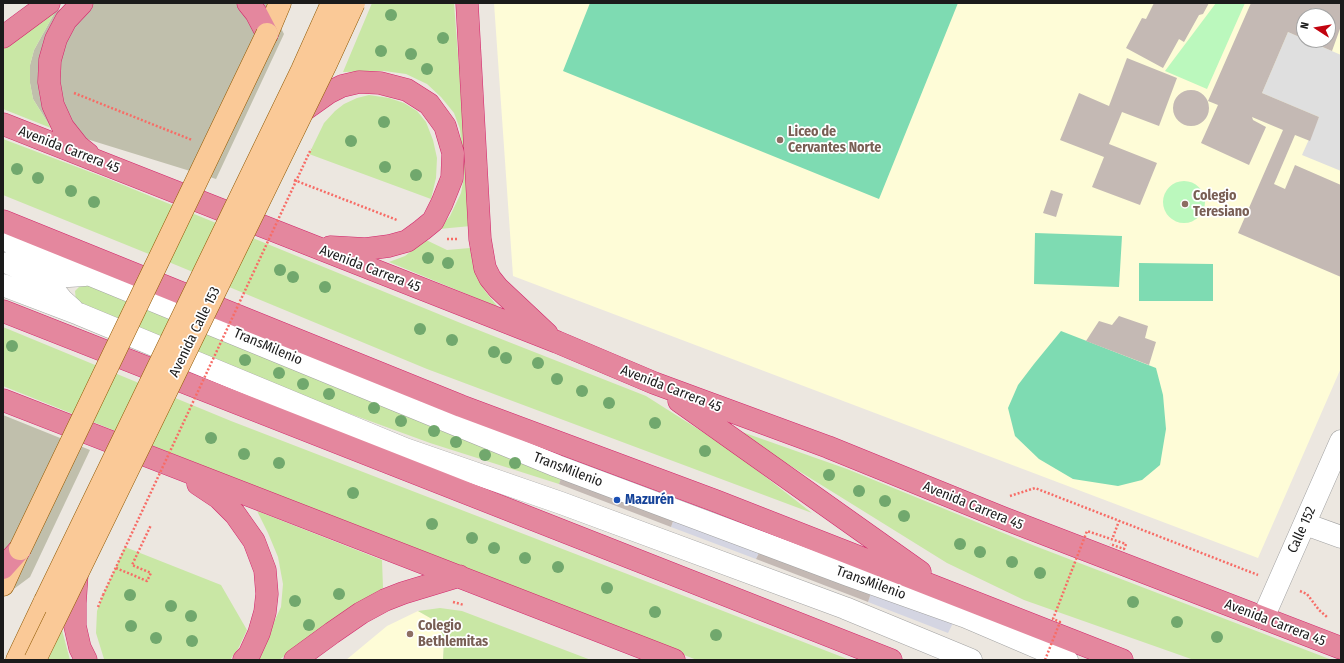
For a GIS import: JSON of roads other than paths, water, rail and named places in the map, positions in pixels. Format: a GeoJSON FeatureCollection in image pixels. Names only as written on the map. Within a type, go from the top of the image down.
{"type":"FeatureCollection","features":[{"type":"Feature","properties":{"kind":"highway"},"geometry":{"type":"LineString","coordinates":[[3,37],[49,3]]}},
{"type":"Feature","properties":{"kind":"highway"},"geometry":{"type":"LineString","coordinates":[[82,3],[66,20],[56,39],[50,60],[49,82],[53,105],[63,127],[78,146],[97,160]]}},
{"type":"Feature","properties":{"kind":"highway"},"geometry":{"type":"LineString","coordinates":[[248,3],[256,13],[267,34]]}},
{"type":"Feature","properties":{"kind":"highway"},"geometry":{"type":"LineString","coordinates":[[467,3],[480,239],[485,268],[490,278],[498,288],[557,342]]}},
{"type":"Feature","properties":{"kind":"highway"},"geometry":{"type":"LineString","coordinates":[[304,110],[328,93],[342,86],[360,82],[380,83],[407,90],[429,104],[445,126],[453,153],[452,178],[433,221],[407,240],[389,246],[366,249],[308,245]]}},
{"type":"Feature","properties":{"kind":"highway","name":"Avenida Carrera 45"},"geometry":{"type":"LineString","coordinates":[[3,124],[557,342],[654,383],[828,447],[1003,518],[1341,648]]}},
{"type":"Feature","properties":{"kind":"highway"},"geometry":{"type":"LineString","coordinates":[[3,221],[461,406],[709,498],[1122,660]]}},
{"type":"Feature","properties":{"kind":"highway"},"geometry":{"type":"LineString","coordinates":[[3,311],[891,660]]}},
{"type":"Feature","properties":{"kind":"highway"},"geometry":{"type":"LineString","coordinates":[[654,383],[949,592]]}},
{"type":"Feature","properties":{"kind":"highway"},"geometry":{"type":"LineString","coordinates":[[3,400],[674,660]]}},
{"type":"Feature","properties":{"kind":"highway"},"geometry":{"type":"LineString","coordinates":[[159,460],[219,498],[235,514],[254,541],[264,570],[267,594],[265,612],[259,633],[249,655],[244,660]]}},
{"type":"Feature","properties":{"kind":"highway"},"geometry":{"type":"LineString","coordinates":[[3,568],[20,549]]}},
{"type":"Feature","properties":{"kind":"highway"},"geometry":{"type":"LineString","coordinates":[[77,572],[75,626],[80,648],[86,660]]}},
{"type":"Feature","properties":{"kind":"highway"},"geometry":{"type":"LineString","coordinates":[[295,660],[332,633],[385,600],[459,576]]}},
{"type":"Feature","properties":{"kind":"main road"},"geometry":{"type":"LineString","coordinates":[[3,585],[267,34],[280,3]]}},
{"type":"Feature","properties":{"kind":"main road","name":"Avenida Calle 153"},"geometry":{"type":"LineString","coordinates":[[17,660],[302,70],[332,3]]}},
{"type":"Feature","properties":{"kind":"main road","name":"Avenida Calle 153"},"geometry":{"type":"LineString","coordinates":[[34,660],[304,110],[354,3]]}},
{"type":"Feature","properties":{"kind":"street","name":"TransMilenio"},"geometry":{"type":"LineString","coordinates":[[3,239],[557,466],[848,575],[966,617],[1067,660]]}},
{"type":"Feature","properties":{"kind":"street","name":"TransMilenio"},"geometry":{"type":"LineString","coordinates":[[5,261],[37,275],[49,284],[67,305],[79,314]]}},
{"type":"Feature","properties":{"kind":"street","name":"TransMilenio"},"geometry":{"type":"LineString","coordinates":[[37,275],[52,277],[74,274],[96,276]]}},
{"type":"Feature","properties":{"kind":"street","name":"TransMilenio"},"geometry":{"type":"LineString","coordinates":[[3,285],[79,314],[405,449],[568,506],[838,605],[971,660]]}},
{"type":"Feature","properties":{"kind":"street","name":"Calle 152"},"geometry":{"type":"LineString","coordinates":[[1264,618],[1341,441]]}},
{"type":"Feature","properties":{"kind":"street"},"geometry":{"type":"LineString","coordinates":[[1305,524],[1341,537]]}},
{"type":"Feature","properties":{"kind":"place","name":"Liceo de Cervantes Norte"},"geometry":{"type":"Point","coordinates":[780,140]}},
{"type":"Feature","properties":{"kind":"place","name":"Colegio Teresiano"},"geometry":{"type":"Point","coordinates":[1185,204]}},
{"type":"Feature","properties":{"kind":"place","name":"Mazurén"},"geometry":{"type":"Point","coordinates":[617,500]}},
{"type":"Feature","properties":{"kind":"place","name":"Colegio Bethlemitas"},"geometry":{"type":"Point","coordinates":[410,634]}}]}
